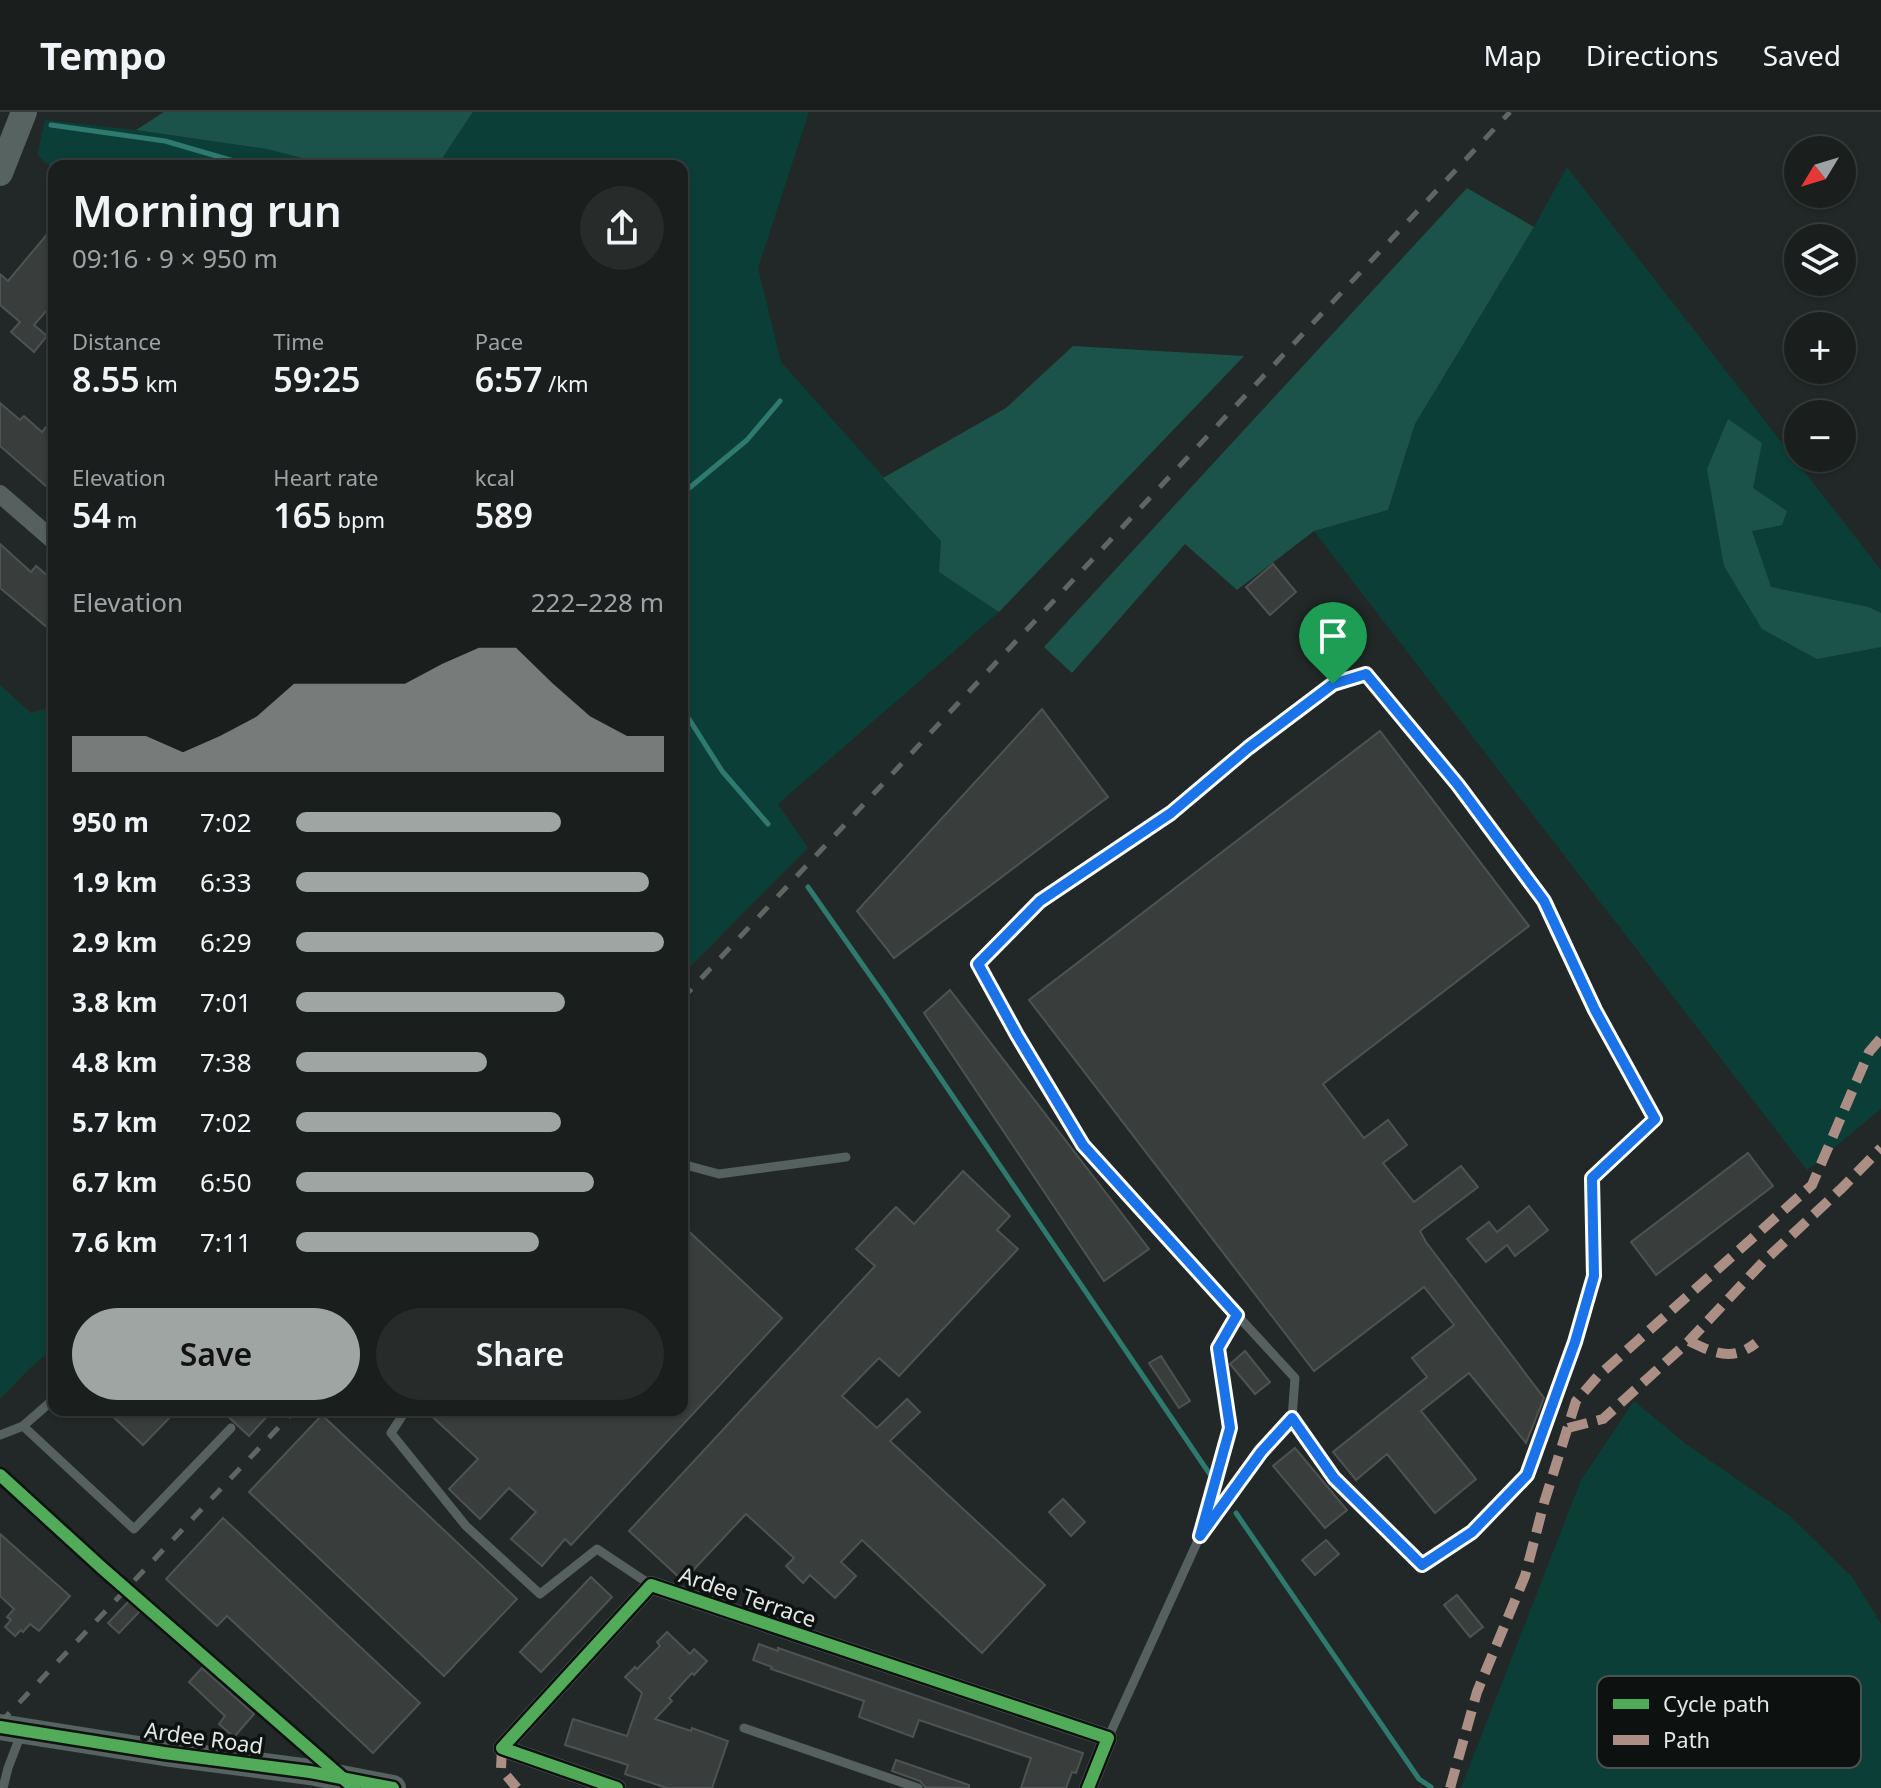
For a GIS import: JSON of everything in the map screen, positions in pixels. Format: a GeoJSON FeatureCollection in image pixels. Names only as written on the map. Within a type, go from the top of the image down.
{"type":"FeatureCollection","features":[{"type":"Feature","properties":{"kind":"main road"},"geometry":{"type":"LineString","coordinates":[[0,173],[24,112]]}},
{"type":"Feature","properties":{"kind":"main road","name":"Ardee Road"},"geometry":{"type":"LineString","coordinates":[[10,1729],[310,1772],[393,1788]]}},
{"type":"Feature","properties":{"kind":"street"},"geometry":{"type":"LineString","coordinates":[[0,494],[48,536]]}},
{"type":"Feature","properties":{"kind":"street","name":"Ardee Terrace"},"geometry":{"type":"LineString","coordinates":[[617,1788],[502,1748],[651,1585],[1108,1738]]}},
{"type":"Feature","properties":{"kind":"street"},"geometry":{"type":"LineString","coordinates":[[1088,1788],[1108,1738]]}},
{"type":"Feature","properties":{"kind":"lane"},"geometry":{"type":"LineString","coordinates":[[1200,1536],[1261,1452],[1292,1418],[1295,1378],[1083,1145],[978,964],[1040,901],[1171,813],[1248,748],[1333,684],[1366,674],[1458,785],[1544,901],[1595,1010],[1655,1119],[1592,1178],[1594,1276],[1575,1342],[1527,1475],[1472,1532],[1422,1565],[1334,1478],[1292,1418]]}},
{"type":"Feature","properties":{"kind":"lane"},"geometry":{"type":"LineString","coordinates":[[688,1166],[719,1174],[846,1157]]}},
{"type":"Feature","properties":{"kind":"lane"},"geometry":{"type":"LineString","coordinates":[[1108,1738],[1200,1536],[1230,1428],[1218,1348],[1237,1315]]}},
{"type":"Feature","properties":{"kind":"lane"},"geometry":{"type":"LineString","coordinates":[[0,1435],[23,1426],[48,1404]]}},
{"type":"Feature","properties":{"kind":"lane"},"geometry":{"type":"LineString","coordinates":[[402,1416],[391,1433],[466,1526],[540,1594],[597,1549],[651,1585]]}},
{"type":"Feature","properties":{"kind":"lane"},"geometry":{"type":"LineString","coordinates":[[23,1426],[134,1529],[231,1428]]}},
{"type":"Feature","properties":{"kind":"lane"},"geometry":{"type":"LineString","coordinates":[[744,1728],[918,1788]]}},
{"type":"Feature","properties":{"kind":"lane"},"geometry":{"type":"LineString","coordinates":[[3,1788],[8,1768],[10,1729]]}},
{"type":"Feature","properties":{"kind":"green space"},"geometry":{"type":"Polygon","coordinates":[[[164,112],[473,112],[441,160],[310,160],[267,149],[136,130],[164,112]]]}},
{"type":"Feature","properties":{"kind":"green space"},"geometry":{"type":"Polygon","coordinates":[[[473,112],[809,112],[758,268],[781,362],[941,541],[939,572],[999,612],[778,804],[808,848],[688,969],[688,160],[441,160],[473,112]]]}},
{"type":"Feature","properties":{"kind":"green space"},"geometry":{"type":"Polygon","coordinates":[[[45,120],[267,149],[310,160],[48,160],[48,165],[37,155],[45,120]]]}},
{"type":"Feature","properties":{"kind":"green space"},"geometry":{"type":"Polygon","coordinates":[[[1567,167],[1784,446],[1784,472],[1805,472],[1881,570],[1881,1109],[1807,1170],[1314,531],[1388,510],[1415,424],[1567,167]]]}},
{"type":"Feature","properties":{"kind":"green space"},"geometry":{"type":"Polygon","coordinates":[[[1467,188],[1534,227],[1415,424],[1388,510],[1314,531],[1237,590],[1185,544],[1072,673],[1044,647],[1467,188]]]}},
{"type":"Feature","properties":{"kind":"green space"},"geometry":{"type":"Polygon","coordinates":[[[1073,346],[1244,356],[999,612],[939,572],[941,541],[883,478],[1006,408],[1073,346]]]}},
{"type":"Feature","properties":{"kind":"green space"},"geometry":{"type":"Polygon","coordinates":[[[1728,419],[1762,443],[1753,488],[1787,511],[1782,525],[1752,531],[1771,587],[1869,607],[1881,613],[1881,647],[1817,659],[1762,629],[1724,566],[1707,469],[1728,419]]]}},
{"type":"Feature","properties":{"kind":"green space"},"geometry":{"type":"Polygon","coordinates":[[[0,685],[31,713],[48,708],[48,1353],[0,1399],[0,685]]]}},
{"type":"Feature","properties":{"kind":"green space"},"geometry":{"type":"Polygon","coordinates":[[[1634,1401],[1686,1444],[1790,1516],[1852,1577],[1881,1624],[1881,1788],[1461,1788],[1581,1480],[1634,1401]]]}},
{"type":"Feature","properties":{"kind":"building"},"geometry":{"type":"Polygon","coordinates":[[[48,233],[48,309],[34,325],[47,336],[34,352],[11,332],[20,322],[0,305],[0,274],[8,281],[48,233]]]}},
{"type":"Feature","properties":{"kind":"building"},"geometry":{"type":"Polygon","coordinates":[[[0,403],[20,420],[24,416],[42,432],[48,425],[48,488],[0,446],[0,403]]]}},
{"type":"Feature","properties":{"kind":"building"},"geometry":{"type":"Polygon","coordinates":[[[0,544],[31,572],[36,566],[48,576],[48,628],[0,588],[0,544]]]}},
{"type":"Feature","properties":{"kind":"building"},"geometry":{"type":"Polygon","coordinates":[[[1273,564],[1296,592],[1270,615],[1246,587],[1273,564]]]}},
{"type":"Feature","properties":{"kind":"building"},"geometry":{"type":"Polygon","coordinates":[[[1042,709],[1108,797],[894,958],[857,911],[1042,709]]]}},
{"type":"Feature","properties":{"kind":"building"},"geometry":{"type":"Polygon","coordinates":[[[1380,731],[1529,926],[1323,1084],[1364,1138],[1388,1120],[1407,1145],[1383,1163],[1414,1202],[1461,1166],[1478,1187],[1420,1231],[1544,1398],[1526,1443],[1469,1373],[1421,1411],[1476,1479],[1435,1513],[1387,1454],[1356,1480],[1333,1452],[1427,1377],[1412,1358],[1454,1325],[1424,1287],[1314,1371],[1029,1000],[1380,731]]]}},
{"type":"Feature","properties":{"kind":"building"},"geometry":{"type":"Polygon","coordinates":[[[950,990],[1149,1249],[1104,1281],[924,1013],[950,990]]]}},
{"type":"Feature","properties":{"kind":"building"},"geometry":{"type":"Polygon","coordinates":[[[1748,1153],[1773,1186],[1656,1275],[1631,1242],[1748,1153]]]}},
{"type":"Feature","properties":{"kind":"building"},"geometry":{"type":"Polygon","coordinates":[[[963,1171],[1010,1216],[997,1230],[1018,1249],[899,1376],[879,1358],[842,1396],[877,1428],[907,1399],[920,1412],[890,1441],[1045,1585],[982,1653],[862,1540],[841,1562],[856,1576],[835,1598],[810,1575],[803,1583],[786,1566],[794,1558],[746,1514],[683,1581],[629,1531],[875,1266],[856,1249],[896,1207],[914,1224],[963,1171]]]}},
{"type":"Feature","properties":{"kind":"building"},"geometry":{"type":"Polygon","coordinates":[[[1529,1206],[1548,1230],[1515,1256],[1507,1245],[1486,1262],[1467,1239],[1489,1222],[1497,1232],[1529,1206]]]}},
{"type":"Feature","properties":{"kind":"building"},"geometry":{"type":"Polygon","coordinates":[[[688,1231],[782,1318],[571,1545],[565,1539],[542,1566],[511,1539],[536,1512],[509,1488],[480,1519],[449,1489],[478,1459],[431,1416],[688,1416],[688,1231]]]}},
{"type":"Feature","properties":{"kind":"building"},"geometry":{"type":"Polygon","coordinates":[[[1245,1351],[1270,1382],[1255,1394],[1230,1364],[1245,1351]]]}},
{"type":"Feature","properties":{"kind":"building"},"geometry":{"type":"Polygon","coordinates":[[[1161,1356],[1190,1401],[1179,1408],[1149,1363],[1161,1356]]]}},
{"type":"Feature","properties":{"kind":"building"},"geometry":{"type":"Polygon","coordinates":[[[112,1416],[171,1416],[143,1445],[112,1416]]]}},
{"type":"Feature","properties":{"kind":"building"},"geometry":{"type":"Polygon","coordinates":[[[227,1416],[267,1416],[249,1436],[227,1416]]]}},
{"type":"Feature","properties":{"kind":"building"},"geometry":{"type":"Polygon","coordinates":[[[323,1416],[517,1599],[444,1676],[249,1492],[323,1416]]]}},
{"type":"Feature","properties":{"kind":"building"},"geometry":{"type":"Polygon","coordinates":[[[1295,1448],[1347,1510],[1325,1528],[1273,1466],[1295,1448]]]}},
{"type":"Feature","properties":{"kind":"building"},"geometry":{"type":"Polygon","coordinates":[[[1063,1499],[1085,1522],[1071,1536],[1049,1512],[1063,1499]]]}},
{"type":"Feature","properties":{"kind":"building"},"geometry":{"type":"Polygon","coordinates":[[[223,1518],[420,1703],[373,1753],[227,1616],[217,1626],[166,1579],[223,1518]]]}},
{"type":"Feature","properties":{"kind":"building"},"geometry":{"type":"Polygon","coordinates":[[[0,1534],[70,1596],[39,1631],[30,1624],[15,1636],[5,1627],[11,1620],[7,1617],[14,1609],[0,1596],[0,1534]]]}},
{"type":"Feature","properties":{"kind":"building"},"geometry":{"type":"Polygon","coordinates":[[[1326,1540],[1339,1554],[1315,1575],[1302,1560],[1326,1540]]]}},
{"type":"Feature","properties":{"kind":"building"},"geometry":{"type":"Polygon","coordinates":[[[591,1577],[612,1597],[541,1672],[520,1652],[591,1577]]]}},
{"type":"Feature","properties":{"kind":"building"},"geometry":{"type":"Polygon","coordinates":[[[1457,1595],[1483,1627],[1470,1637],[1444,1605],[1457,1595]]]}},
{"type":"Feature","properties":{"kind":"building"},"geometry":{"type":"Polygon","coordinates":[[[130,1600],[141,1610],[119,1633],[108,1623],[130,1600]]]}},
{"type":"Feature","properties":{"kind":"building"},"geometry":{"type":"Polygon","coordinates":[[[667,1632],[690,1654],[694,1649],[707,1661],[669,1698],[672,1701],[655,1719],[728,1741],[712,1788],[667,1788],[625,1774],[628,1765],[565,1745],[573,1719],[627,1736],[642,1693],[625,1677],[660,1646],[657,1642],[667,1632]]]}},
{"type":"Feature","properties":{"kind":"building"},"geometry":{"type":"Polygon","coordinates":[[[759,1644],[1083,1753],[1076,1773],[1072,1772],[1066,1788],[1021,1788],[1031,1758],[919,1720],[913,1737],[859,1717],[864,1701],[753,1660],[759,1644]]]}},
{"type":"Feature","properties":{"kind":"building"},"geometry":{"type":"Polygon","coordinates":[[[202,1668],[254,1714],[234,1737],[219,1724],[225,1716],[189,1682],[202,1668]]]}},
{"type":"Feature","properties":{"kind":"building"},"geometry":{"type":"Polygon","coordinates":[[[896,1760],[969,1785],[969,1788],[925,1787],[920,1781],[892,1771],[896,1760]]]}},
{"type":"Feature","properties":{"kind":"waterway"},"geometry":{"type":"LineString","coordinates":[[51,125],[165,141],[230,160]]}},
{"type":"Feature","properties":{"kind":"waterway"},"geometry":{"type":"LineString","coordinates":[[688,489],[747,440],[780,401]]}},
{"type":"Feature","properties":{"kind":"waterway"},"geometry":{"type":"LineString","coordinates":[[688,717],[722,771],[768,824]]}},
{"type":"Feature","properties":{"kind":"waterway"},"geometry":{"type":"LineString","coordinates":[[808,887],[1209,1473]]}},
{"type":"Feature","properties":{"kind":"waterway"},"geometry":{"type":"LineString","coordinates":[[1236,1513],[1419,1779],[1431,1787]]}},
{"type":"Feature","properties":{"kind":"railway"},"geometry":{"type":"LineString","coordinates":[[688,993],[1510,112]]}},
{"type":"Feature","properties":{"kind":"railway"},"geometry":{"type":"LineString","coordinates":[[0,1723],[289,1416]]}},
{"type":"Feature","properties":{"kind":"marked path"},"geometry":{"type":"LineString","coordinates":[[1450,1788],[1477,1692],[1525,1576],[1576,1401],[1598,1376],[1812,1185],[1869,1052],[1881,1038]]}},
{"type":"Feature","properties":{"kind":"marked path"},"geometry":{"type":"LineString","coordinates":[[1568,1428],[1603,1419],[1689,1341],[1763,1262],[1881,1148]]}},
{"type":"Feature","properties":{"kind":"marked path"},"geometry":{"type":"LineString","coordinates":[[1689,1341],[1723,1354],[1739,1352],[1756,1343]]}},
{"type":"Feature","properties":{"kind":"marked path"},"geometry":{"type":"LineString","coordinates":[[502,1748],[501,1769],[517,1788]]}},
{"type":"Feature","properties":{"kind":"cycle path"},"geometry":{"type":"LineString","coordinates":[[0,1475],[354,1788]]}},
{"type":"Feature","properties":{"kind":"cycle path"},"geometry":{"type":"LineString","coordinates":[[617,1788],[502,1748],[651,1585],[1108,1738],[1088,1788]]}},
{"type":"Feature","properties":{"kind":"cycle path"},"geometry":{"type":"LineString","coordinates":[[0,1727],[310,1772],[393,1788]]}},
{"type":"Feature","properties":{"kind":"route"},"geometry":{"type":"LineString","coordinates":[[1366,674],[1458,785],[1544,901],[1595,1010],[1655,1119],[1592,1178],[1594,1276],[1575,1342],[1527,1475],[1472,1532],[1422,1565],[1334,1478],[1292,1418],[1261,1452],[1200,1536],[1230,1428],[1218,1348],[1237,1315],[1083,1145],[978,964],[1040,901],[1171,813],[1248,748],[1333,684],[1366,674]]}}]}
